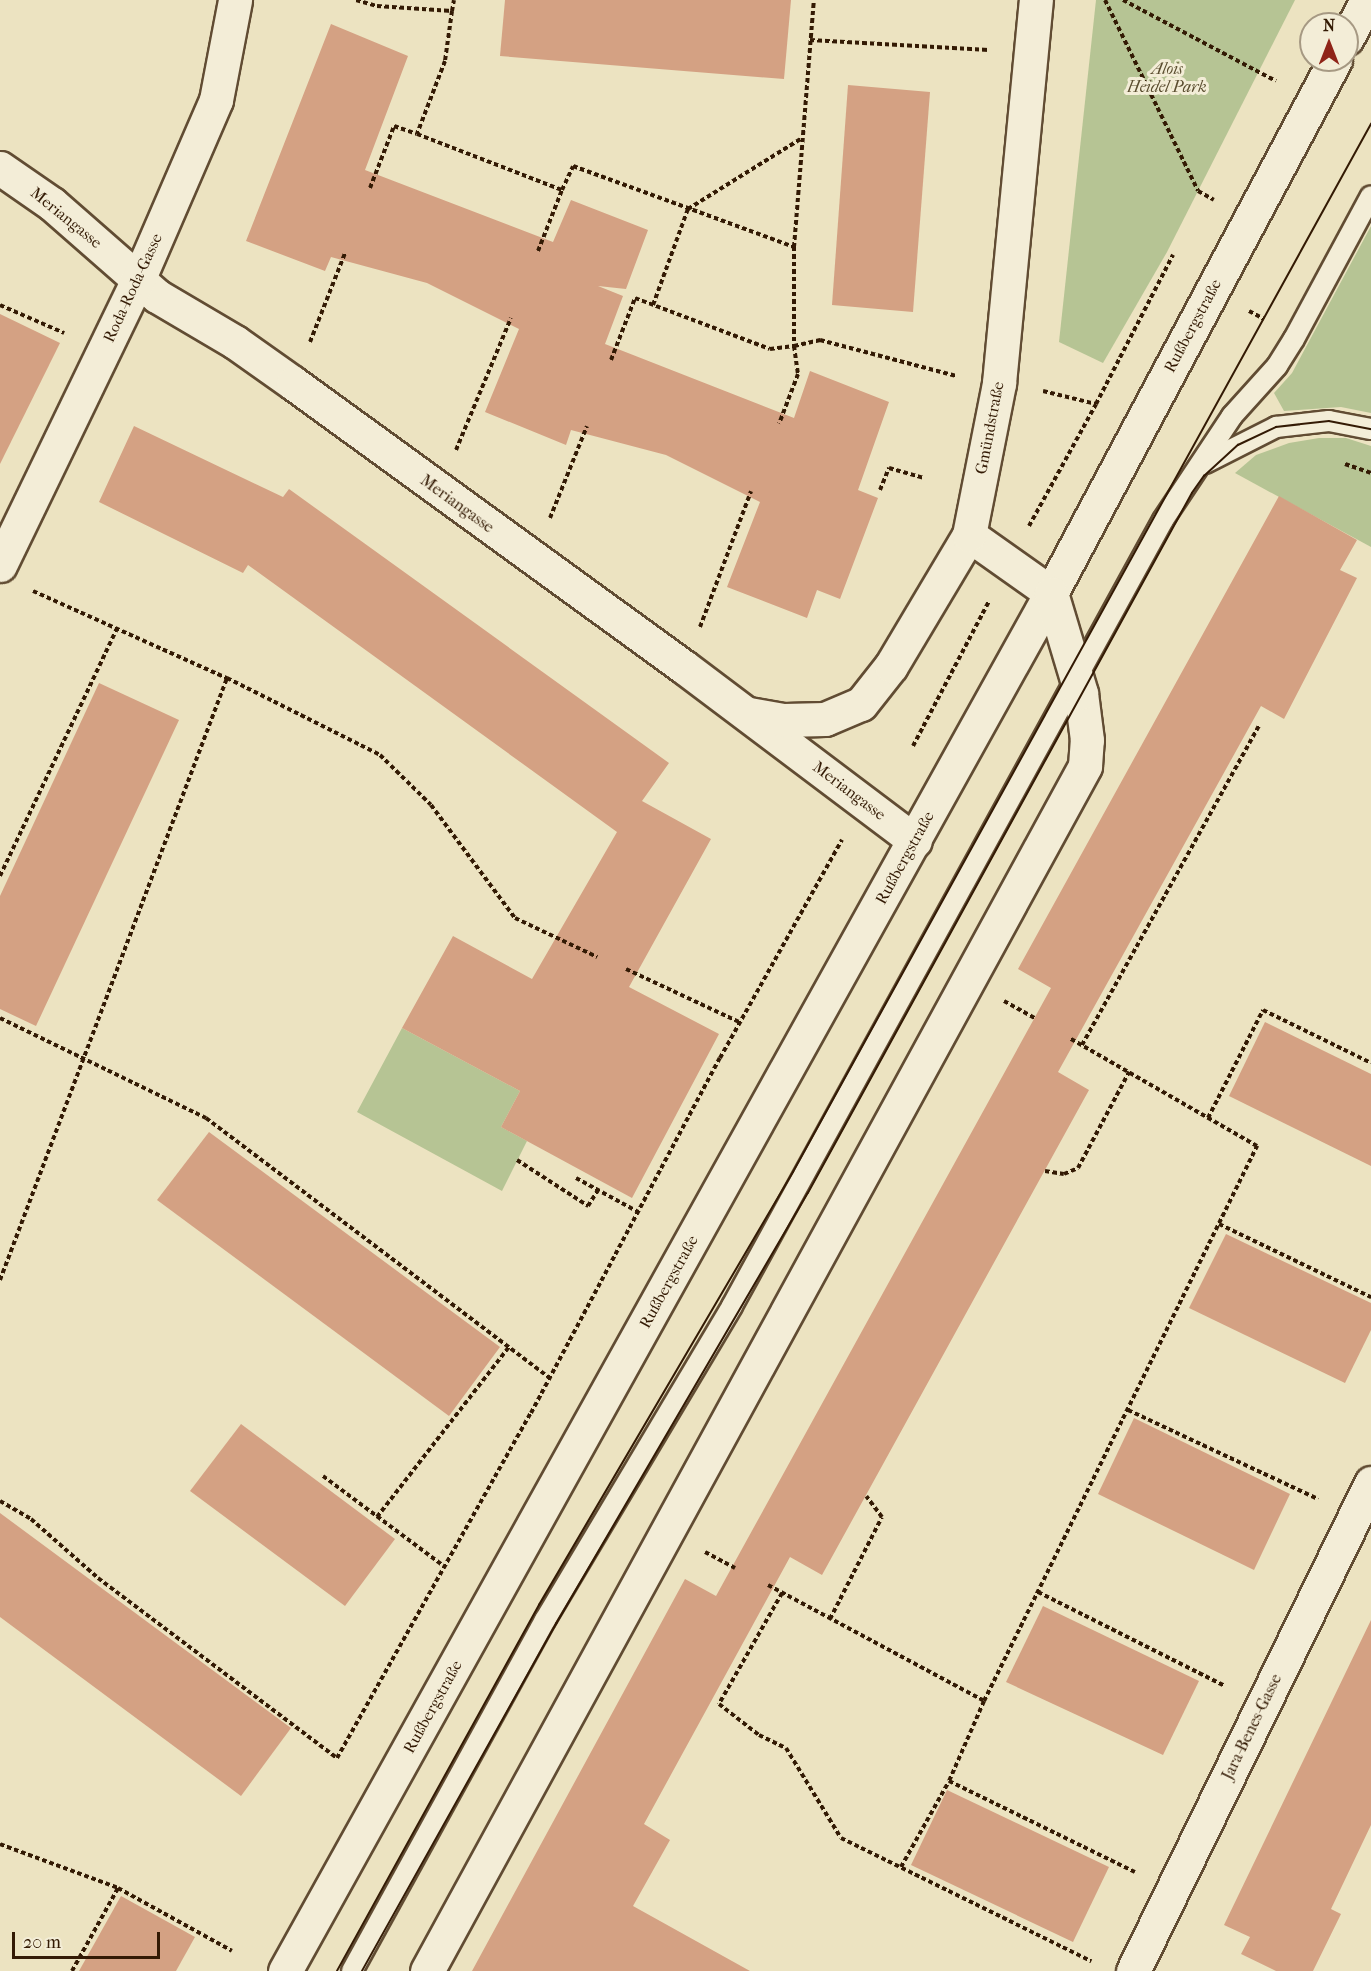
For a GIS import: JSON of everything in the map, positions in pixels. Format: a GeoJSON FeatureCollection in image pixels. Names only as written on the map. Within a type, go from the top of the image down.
{"type":"FeatureCollection","features":[{"type":"Feature","properties":{"kind":"street","name":"Roda-Roda-Gasse"},"geometry":{"type":"LineString","coordinates":[[0,565],[140,278],[216,100],[235,0]]}},
{"type":"Feature","properties":{"kind":"street","name":"Gmündstraße"},"geometry":{"type":"LineString","coordinates":[[745,713],[784,720],[825,719],[861,704],[891,666],[969,535],[999,383],[1033,52],[1036,0]]}},
{"type":"Feature","properties":{"kind":"street"},"geometry":{"type":"LineString","coordinates":[[1359,15],[1367,0]]}},
{"type":"Feature","properties":{"kind":"street","name":"Rußbergstraße"},"geometry":{"type":"LineString","coordinates":[[285,1971],[915,841],[1051,593],[1329,72]]}},
{"type":"Feature","properties":{"kind":"street","name":"Meriangasse"},"geometry":{"type":"LineString","coordinates":[[0,168],[52,204],[140,278],[157,296],[235,342],[293,383],[439,492],[684,667],[869,804],[915,841]]}},
{"type":"Feature","properties":{"kind":"street"},"geometry":{"type":"LineString","coordinates":[[426,1971],[1085,766],[1086,731],[1077,679],[1051,593],[969,535]]}},
{"type":"Feature","properties":{"kind":"street","name":"Jara-Benes-Gasse"},"geometry":{"type":"LineString","coordinates":[[1133,1971],[1371,1483]]}},
{"type":"Feature","properties":{"kind":"lane"},"geometry":{"type":"LineString","coordinates":[[352,1971],[545,1620],[732,1306],[1163,520],[1232,416],[1277,366],[1294,339],[1371,196]]}},
{"type":"Feature","properties":{"kind":"lane"},"geometry":{"type":"LineString","coordinates":[[1198,468],[1218,454],[1276,427],[1329,420],[1371,429]]}},
{"type":"Feature","properties":{"kind":"path"},"geometry":{"type":"LineString","coordinates":[[356,0],[376,6],[452,11]]}},
{"type":"Feature","properties":{"kind":"path"},"geometry":{"type":"LineString","coordinates":[[417,134],[444,61],[454,0]]}},
{"type":"Feature","properties":{"kind":"path"},"geometry":{"type":"LineString","coordinates":[[779,424],[798,374],[794,346],[794,248],[814,0]]}},
{"type":"Feature","properties":{"kind":"path"},"geometry":{"type":"LineString","coordinates":[[1105,0],[1198,191],[1250,219]]}},
{"type":"Feature","properties":{"kind":"path"},"geometry":{"type":"LineString","coordinates":[[1123,0],[1314,100]]}},
{"type":"Feature","properties":{"kind":"path"},"geometry":{"type":"LineString","coordinates":[[810,40],[1033,52]]}},
{"type":"Feature","properties":{"kind":"path"},"geometry":{"type":"LineString","coordinates":[[370,188],[394,126],[562,190]]}},
{"type":"Feature","properties":{"kind":"path"},"geometry":{"type":"LineString","coordinates":[[653,305],[688,208],[802,137]]}},
{"type":"Feature","properties":{"kind":"path"},"geometry":{"type":"LineString","coordinates":[[538,251],[573,166],[794,248]]}},
{"type":"Feature","properties":{"kind":"path"},"geometry":{"type":"LineString","coordinates":[[293,383],[345,253]]}},
{"type":"Feature","properties":{"kind":"path"},"geometry":{"type":"LineString","coordinates":[[911,751],[1173,255]]}},
{"type":"Feature","properties":{"kind":"path"},"geometry":{"type":"LineString","coordinates":[[611,360],[635,298],[770,349],[820,340],[957,377]]}},
{"type":"Feature","properties":{"kind":"path"},"geometry":{"type":"LineString","coordinates":[[0,305],[70,335]]}},
{"type":"Feature","properties":{"kind":"path"},"geometry":{"type":"LineString","coordinates":[[439,492],[511,318]]}},
{"type":"Feature","properties":{"kind":"path"},"geometry":{"type":"LineString","coordinates":[[1043,391],[1096,404]]}},
{"type":"Feature","properties":{"kind":"path"},"geometry":{"type":"LineString","coordinates":[[534,560],[586,426]]}},
{"type":"Feature","properties":{"kind":"path"},"geometry":{"type":"LineString","coordinates":[[880,490],[889,468],[923,478]]}},
{"type":"Feature","properties":{"kind":"path"},"geometry":{"type":"LineString","coordinates":[[684,667],[751,491]]}},
{"type":"Feature","properties":{"kind":"path"},"geometry":{"type":"LineString","coordinates":[[32,590],[227,678],[380,755],[431,805],[515,918],[597,957]]}},
{"type":"Feature","properties":{"kind":"path"},"geometry":{"type":"LineString","coordinates":[[0,876],[117,629]]}},
{"type":"Feature","properties":{"kind":"path"},"geometry":{"type":"LineString","coordinates":[[0,1280],[227,678]]}},
{"type":"Feature","properties":{"kind":"path"},"geometry":{"type":"LineString","coordinates":[[1082,1045],[1260,724]]}},
{"type":"Feature","properties":{"kind":"path"},"geometry":{"type":"LineString","coordinates":[[0,1501],[31,1519],[98,1578],[337,1758],[550,1378],[740,1022],[844,836],[869,804]]}},
{"type":"Feature","properties":{"kind":"path"},"geometry":{"type":"LineString","coordinates":[[626,969],[740,1022]]}},
{"type":"Feature","properties":{"kind":"path"},"geometry":{"type":"LineString","coordinates":[[1001,1000],[1036,1019]]}},
{"type":"Feature","properties":{"kind":"path"},"geometry":{"type":"LineString","coordinates":[[1208,1118],[1263,1010],[1371,1063]]}},
{"type":"Feature","properties":{"kind":"path"},"geometry":{"type":"LineString","coordinates":[[0,1018],[84,1057],[206,1119],[550,1378]]}},
{"type":"Feature","properties":{"kind":"path"},"geometry":{"type":"LineString","coordinates":[[901,1867],[949,1781],[984,1701],[1257,1146],[1070,1038]]}},
{"type":"Feature","properties":{"kind":"path"},"geometry":{"type":"LineString","coordinates":[[1045,1171],[1064,1174],[1078,1168],[1129,1072]]}},
{"type":"Feature","properties":{"kind":"path"},"geometry":{"type":"LineString","coordinates":[[518,1160],[588,1206],[598,1190]]}},
{"type":"Feature","properties":{"kind":"path"},"geometry":{"type":"LineString","coordinates":[[576,1178],[638,1212]]}},
{"type":"Feature","properties":{"kind":"path"},"geometry":{"type":"LineString","coordinates":[[1219,1224],[1371,1297]]}},
{"type":"Feature","properties":{"kind":"path"},"geometry":{"type":"LineString","coordinates":[[377,1517],[509,1347]]}},
{"type":"Feature","properties":{"kind":"path"},"geometry":{"type":"LineString","coordinates":[[1128,1410],[1323,1501]]}},
{"type":"Feature","properties":{"kind":"path"},"geometry":{"type":"LineString","coordinates":[[323,1476],[444,1567]]}},
{"type":"Feature","properties":{"kind":"path"},"geometry":{"type":"LineString","coordinates":[[830,1619],[882,1517],[866,1496]]}},
{"type":"Feature","properties":{"kind":"path"},"geometry":{"type":"LineString","coordinates":[[700,1549],[735,1568]]}},
{"type":"Feature","properties":{"kind":"path"},"geometry":{"type":"LineString","coordinates":[[768,1586],[984,1701]]}},
{"type":"Feature","properties":{"kind":"path"},"geometry":{"type":"LineString","coordinates":[[1038,1592],[1230,1689]]}},
{"type":"Feature","properties":{"kind":"path"},"geometry":{"type":"LineString","coordinates":[[782,1593],[718,1704],[759,1735],[786,1748],[841,1838],[1096,1963]]}},
{"type":"Feature","properties":{"kind":"path"},"geometry":{"type":"LineString","coordinates":[[949,1781],[1139,1874]]}},
{"type":"Feature","properties":{"kind":"path"},"geometry":{"type":"LineString","coordinates":[[0,1844],[118,1888],[232,1951]]}},
{"type":"Feature","properties":{"kind":"path"},"geometry":{"type":"LineString","coordinates":[[72,1971],[118,1888]]}},
{"type":"Feature","properties":{"kind":"green space","name":"Alois Heidel Park"},"geometry":{"type":"Polygon","coordinates":[[[1096,0],[1295,0],[1167,252],[1103,363],[1059,342],[1096,0]]]}},
{"type":"Feature","properties":{"kind":"green space"},"geometry":{"type":"Polygon","coordinates":[[[1371,226],[1371,413],[1341,407],[1284,411],[1274,393],[1292,373],[1371,226]]]}},
{"type":"Feature","properties":{"kind":"green space"},"geometry":{"type":"Polygon","coordinates":[[[1319,438],[1346,438],[1371,446],[1371,547],[1235,473],[1256,455],[1289,443],[1319,438]]]}},
{"type":"Feature","properties":{"kind":"green space"},"geometry":{"type":"Polygon","coordinates":[[[402,1028],[520,1091],[501,1127],[527,1141],[502,1191],[357,1112],[402,1028]]]}},
{"type":"Feature","properties":{"kind":"building"},"geometry":{"type":"Polygon","coordinates":[[[505,0],[791,0],[784,79],[500,56],[505,0]]]}},
{"type":"Feature","properties":{"kind":"building"},"geometry":{"type":"Polygon","coordinates":[[[331,24],[408,56],[365,170],[553,242],[571,200],[648,230],[626,289],[598,286],[623,296],[605,344],[794,418],[810,371],[889,402],[858,490],[878,498],[840,599],[817,590],[807,618],[727,587],[760,502],[666,455],[571,430],[566,445],[485,412],[519,329],[427,283],[331,257],[325,271],[246,241],[331,24]]]}},
{"type":"Feature","properties":{"kind":"building"},"geometry":{"type":"Polygon","coordinates":[[[848,85],[930,92],[913,312],[832,305],[848,85]]]}},
{"type":"Feature","properties":{"kind":"building"},"geometry":{"type":"Polygon","coordinates":[[[0,314],[60,343],[0,464],[0,314]]]}},
{"type":"Feature","properties":{"kind":"building"},"geometry":{"type":"Polygon","coordinates":[[[134,426],[283,497],[289,489],[669,763],[642,801],[711,839],[629,987],[719,1034],[632,1198],[501,1127],[520,1091],[402,1028],[453,936],[532,979],[617,832],[248,565],[243,573],[99,502],[134,426]]]}},
{"type":"Feature","properties":{"kind":"building"},"geometry":{"type":"Polygon","coordinates":[[[1279,496],[1357,540],[1340,570],[1357,578],[1284,719],[1261,706],[1058,1072],[1089,1090],[822,1575],[790,1557],[644,1824],[670,1840],[633,1906],[750,1971],[472,1971],[685,1579],[716,1596],[1051,988],[1018,969],[1279,496]]]}},
{"type":"Feature","properties":{"kind":"building"},"geometry":{"type":"Polygon","coordinates":[[[99,683],[179,720],[36,1026],[0,1009],[0,896],[99,683]]]}},
{"type":"Feature","properties":{"kind":"building"},"geometry":{"type":"Polygon","coordinates":[[[1265,1022],[1371,1074],[1371,1166],[1229,1096],[1265,1022]]]}},
{"type":"Feature","properties":{"kind":"building"},"geometry":{"type":"Polygon","coordinates":[[[209,1132],[500,1347],[449,1416],[157,1200],[209,1132]]]}},
{"type":"Feature","properties":{"kind":"building"},"geometry":{"type":"Polygon","coordinates":[[[1226,1234],[1371,1303],[1371,1330],[1345,1383],[1189,1308],[1226,1234]]]}},
{"type":"Feature","properties":{"kind":"building"},"geometry":{"type":"Polygon","coordinates":[[[1134,1418],[1290,1494],[1254,1570],[1098,1494],[1134,1418]]]}},
{"type":"Feature","properties":{"kind":"building"},"geometry":{"type":"Polygon","coordinates":[[[241,1424],[395,1539],[345,1606],[190,1491],[241,1424]]]}},
{"type":"Feature","properties":{"kind":"building"},"geometry":{"type":"Polygon","coordinates":[[[0,1513],[291,1728],[241,1796],[0,1617],[0,1513]]]}},
{"type":"Feature","properties":{"kind":"building"},"geometry":{"type":"Polygon","coordinates":[[[1043,1606],[1199,1681],[1163,1755],[1006,1682],[1043,1606]]]}},
{"type":"Feature","properties":{"kind":"building"},"geometry":{"type":"Polygon","coordinates":[[[1371,1620],[1371,1825],[1331,1909],[1341,1914],[1313,1971],[1276,1971],[1241,1954],[1250,1937],[1224,1925],[1371,1620]]]}},
{"type":"Feature","properties":{"kind":"building"},"geometry":{"type":"Polygon","coordinates":[[[947,1790],[1109,1867],[1073,1942],[911,1865],[947,1790]]]}},
{"type":"Feature","properties":{"kind":"building"},"geometry":{"type":"Polygon","coordinates":[[[121,1896],[195,1937],[176,1971],[79,1971],[121,1896]]]}},
{"type":"Feature","properties":{"kind":"tram line"},"geometry":{"type":"LineString","coordinates":[[337,1971],[539,1605],[793,1172],[1371,124]]}},
{"type":"Feature","properties":{"kind":"tram line"},"geometry":{"type":"LineString","coordinates":[[362,1971],[556,1624],[808,1193],[1192,493],[1204,476],[1238,445],[1276,427],[1329,421],[1371,429]]}}]}
